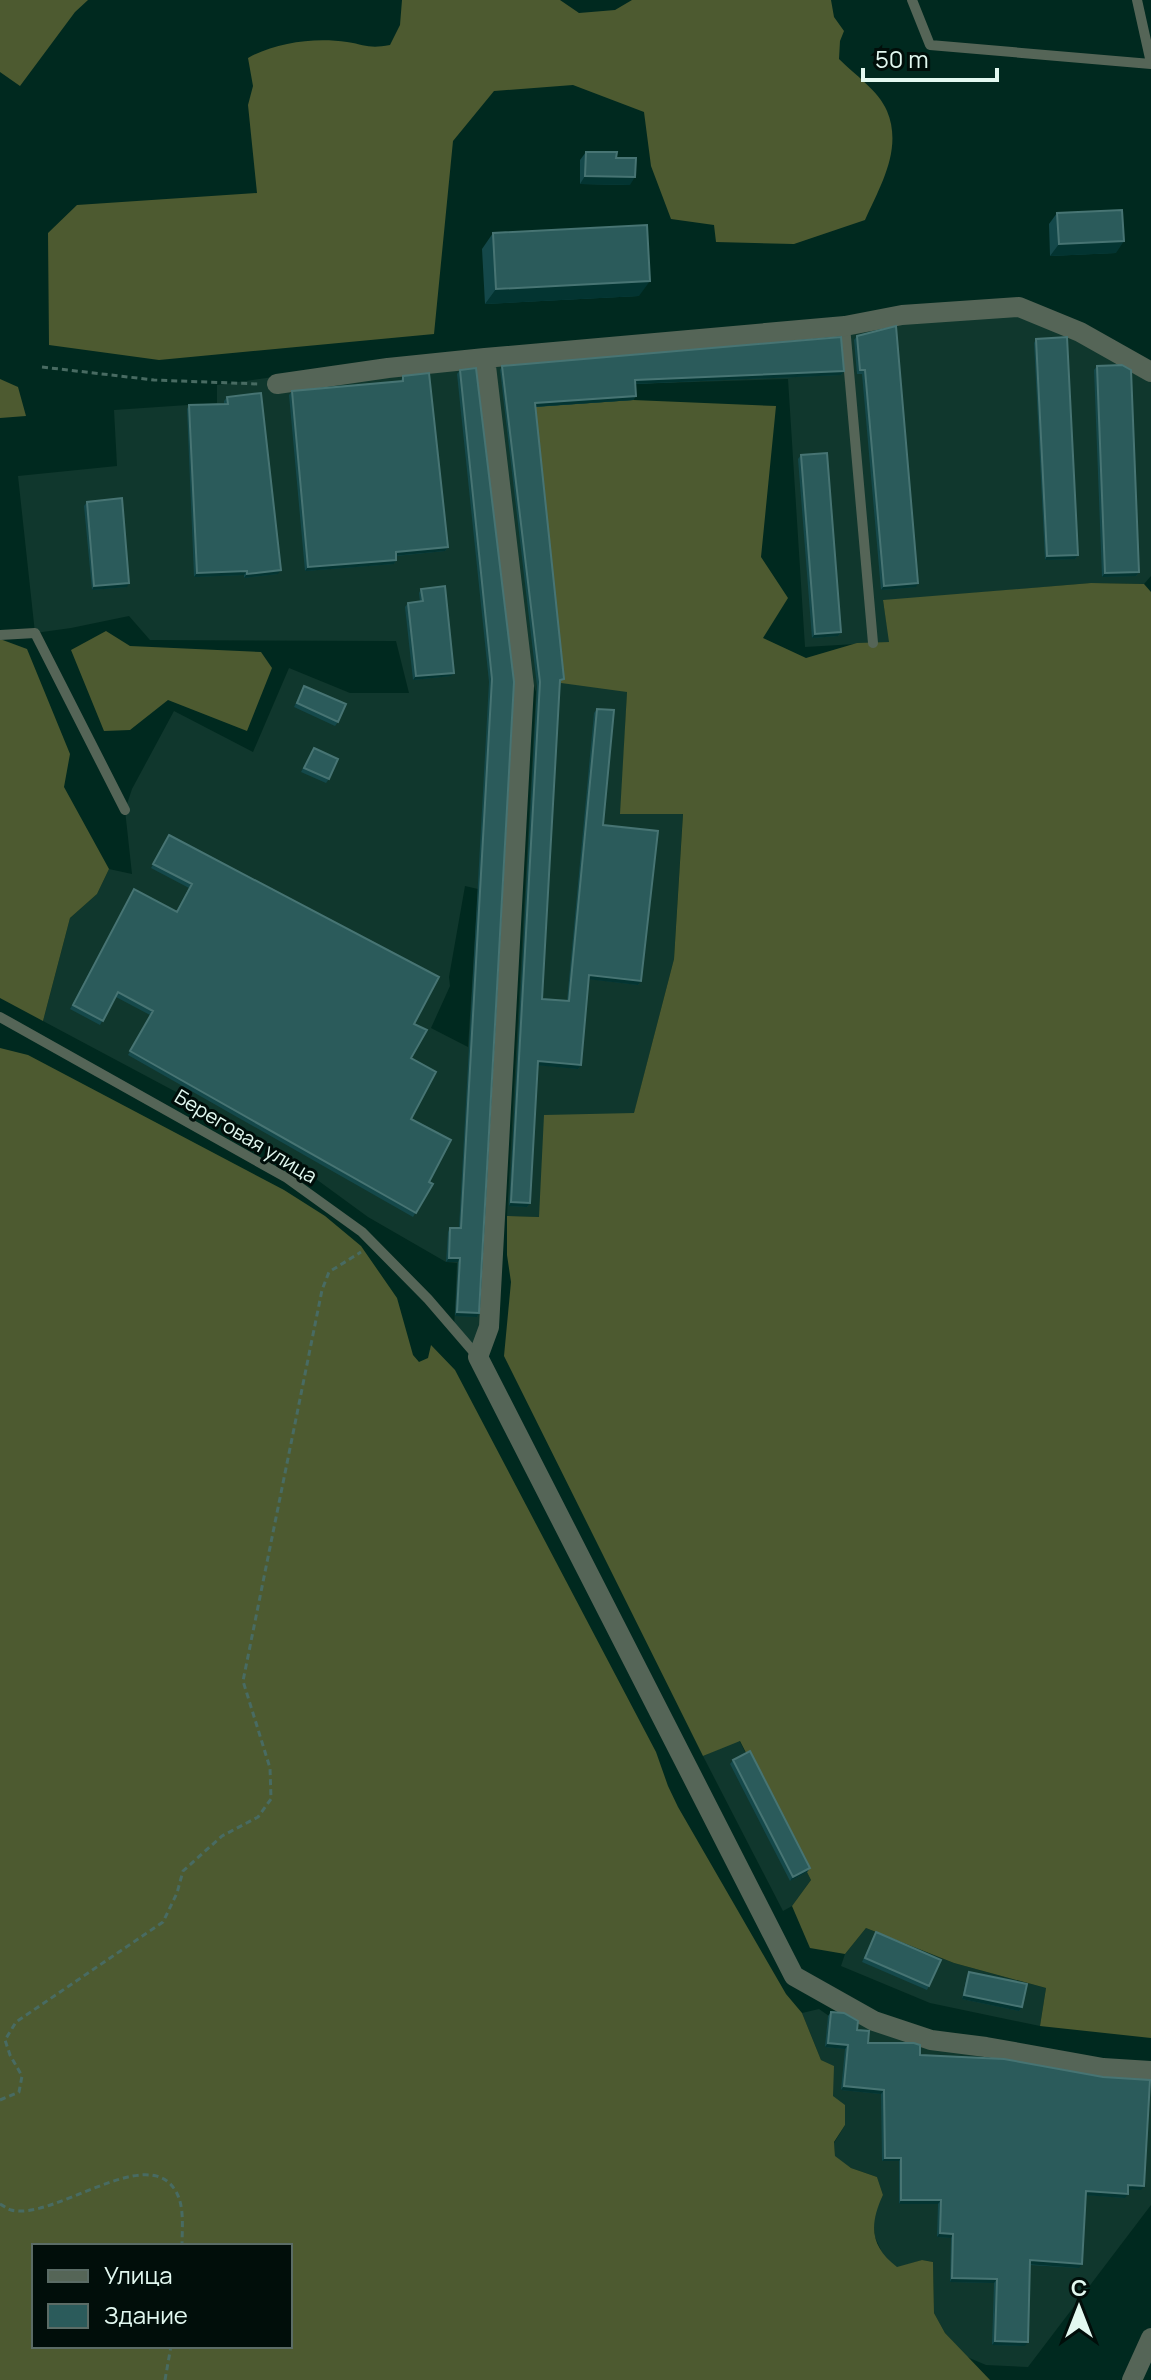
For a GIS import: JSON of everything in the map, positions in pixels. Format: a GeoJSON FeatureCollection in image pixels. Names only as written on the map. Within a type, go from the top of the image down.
{"type":"FeatureCollection","features":[{"type":"Feature","properties":{"kind":"street"},"geometry":{"type":"LineString","coordinates":[[277,384],[388,368],[845,326],[902,315],[1019,307],[1080,332],[1151,372]]}},
{"type":"Feature","properties":{"kind":"street"},"geometry":{"type":"LineString","coordinates":[[485,358],[524,686],[489,1327],[478,1357],[794,1976],[874,2021],[931,2040],[1103,2068],[1151,2071]]}},
{"type":"Feature","properties":{"kind":"street"},"geometry":{"type":"LineString","coordinates":[[1132,2380],[1151,2338]]}},
{"type":"Feature","properties":{"kind":"lane"},"geometry":{"type":"LineString","coordinates":[[912,0],[930,45],[1151,64],[1137,0]]}},
{"type":"Feature","properties":{"kind":"lane"},"geometry":{"type":"LineString","coordinates":[[845,326],[873,643]]}},
{"type":"Feature","properties":{"kind":"lane"},"geometry":{"type":"LineString","coordinates":[[0,635],[35,633],[125,810]]}},
{"type":"Feature","properties":{"kind":"lane","name":"Береговая улица"},"geometry":{"type":"LineString","coordinates":[[0,1017],[287,1178],[362,1232],[428,1299],[478,1357]]}},
{"type":"Feature","properties":{"kind":"path"},"geometry":{"type":"LineString","coordinates":[[42,367],[154,380],[277,384]]}},
{"type":"Feature","properties":{"kind":"path"},"geometry":{"type":"LineString","coordinates":[[0,2100],[19,2092],[22,2076],[5,2040],[16,2022],[163,1922],[177,1893],[183,1871],[222,1836],[258,1817],[271,1799],[270,1768],[243,1681],[322,1290],[329,1272],[362,1252],[379,1250]]}},
{"type":"Feature","properties":{"kind":"path"},"geometry":{"type":"LineString","coordinates":[[0,2204],[12,2211],[37,2208],[139,2174],[163,2177],[177,2192],[182,2244]]}},
{"type":"Feature","properties":{"kind":"path"},"geometry":{"type":"LineString","coordinates":[[165,2380],[171,2348]]}},
{"type":"Feature","properties":{"kind":"shaded area"},"geometry":{"type":"Polygon","coordinates":[[[1019,307],[1151,372],[1151,576],[1144,584],[1091,583],[883,601],[890,642],[805,647],[788,379],[633,384],[633,400],[532,407],[627,692],[621,814],[683,813],[674,959],[634,1114],[539,1217],[507,1216],[534,686],[478,1357],[454,1330],[457,1263],[446,1262],[368,1217],[253,1133],[43,1021],[70,918],[97,894],[109,869],[132,874],[125,810],[132,789],[174,711],[253,752],[289,668],[350,693],[409,693],[396,641],[150,640],[129,616],[35,633],[18,476],[117,466],[114,410],[217,403],[217,385],[386,361],[1019,307]],[[465,886],[450,986],[431,1028],[468,1047],[478,889],[465,886]]]}},
{"type":"Feature","properties":{"kind":"shaded area"},"geometry":{"type":"Polygon","coordinates":[[[739,1740],[811,1880],[792,1906],[783,1911],[703,1756],[739,1740]]]}},
{"type":"Feature","properties":{"kind":"shaded area"},"geometry":{"type":"Polygon","coordinates":[[[866,1928],[954,1963],[1046,1988],[1040,2026],[930,2003],[841,1966],[845,1954],[866,1928]]]}},
{"type":"Feature","properties":{"kind":"shaded area"},"geometry":{"type":"Polygon","coordinates":[[[819,2009],[829,2016],[984,2050],[984,2061],[1151,2075],[1151,2205],[1028,2367],[986,2365],[967,2357],[945,2333],[934,2313],[933,2262],[922,2260],[897,2268],[884,2257],[875,2237],[873,2216],[883,2195],[877,2177],[851,2168],[835,2157],[834,2143],[845,2125],[833,2096],[833,2066],[821,2060],[802,2013],[819,2009]]]}},
{"type":"Feature","properties":{"kind":"green space"},"geometry":{"type":"Polygon","coordinates":[[[0,0],[88,0],[75,12],[20,86],[0,72],[0,0]]]}},
{"type":"Feature","properties":{"kind":"green space"},"geometry":{"type":"Polygon","coordinates":[[[402,0],[560,0],[579,13],[615,10],[632,0],[831,0],[834,17],[844,31],[839,59],[866,83],[887,111],[892,139],[883,181],[865,220],[794,244],[716,242],[714,225],[671,219],[651,166],[644,112],[573,85],[494,91],[453,141],[434,334],[159,360],[49,345],[48,233],[77,205],[257,193],[248,105],[253,86],[248,58],[271,48],[309,41],[335,41],[372,47],[390,45],[400,25],[402,0]]]}},
{"type":"Feature","properties":{"kind":"green space"},"geometry":{"type":"Polygon","coordinates":[[[0,379],[18,387],[26,416],[0,418],[0,379]]]}},
{"type":"Feature","properties":{"kind":"green space"},"geometry":{"type":"Polygon","coordinates":[[[633,400],[776,406],[761,557],[788,598],[763,638],[806,658],[857,643],[889,642],[883,600],[1091,583],[1144,584],[1151,592],[1151,2038],[1040,2026],[1046,1988],[954,1963],[866,1928],[845,1954],[810,1948],[792,1906],[811,1880],[740,1741],[703,1756],[504,1356],[511,1282],[507,1216],[539,1217],[544,1115],[634,1113],[674,959],[683,814],[620,814],[627,692],[561,683],[532,407],[633,400]]]}},
{"type":"Feature","properties":{"kind":"green space"},"geometry":{"type":"Polygon","coordinates":[[[106,631],[130,646],[261,652],[272,668],[247,731],[168,700],[130,730],[104,731],[71,650],[106,631]]]}},
{"type":"Feature","properties":{"kind":"green space"},"geometry":{"type":"Polygon","coordinates":[[[0,639],[27,649],[70,754],[64,787],[109,869],[97,894],[70,918],[43,1021],[0,998],[0,639]]]}},
{"type":"Feature","properties":{"kind":"green space"},"geometry":{"type":"Polygon","coordinates":[[[0,1048],[28,1055],[284,1190],[325,1216],[361,1246],[397,1298],[413,1355],[419,1362],[428,1358],[431,1345],[455,1370],[656,1752],[678,1807],[786,1994],[802,2013],[821,2060],[834,2066],[833,2096],[845,2105],[845,2125],[834,2142],[835,2156],[851,2168],[877,2177],[883,2195],[874,2225],[881,2251],[897,2267],[922,2260],[933,2262],[934,2313],[945,2333],[990,2380],[0,2380],[0,1048]]]}},
{"type":"Feature","properties":{"kind":"building"},"geometry":{"type":"Polygon","coordinates":[[[586,152],[617,152],[616,158],[636,158],[635,177],[585,176],[586,152]]]}},
{"type":"Feature","properties":{"kind":"building"},"geometry":{"type":"Polygon","coordinates":[[[1122,210],[1124,241],[1059,244],[1057,213],[1122,210]]]}},
{"type":"Feature","properties":{"kind":"building"},"geometry":{"type":"Polygon","coordinates":[[[647,225],[650,281],[496,289],[493,233],[647,225]]]}},
{"type":"Feature","properties":{"kind":"building"},"geometry":{"type":"Polygon","coordinates":[[[896,326],[918,583],[884,586],[865,370],[860,370],[857,336],[896,326]]]}},
{"type":"Feature","properties":{"kind":"building"},"geometry":{"type":"Polygon","coordinates":[[[841,337],[844,371],[635,380],[636,396],[535,403],[564,679],[560,680],[542,999],[569,1001],[597,709],[614,710],[603,825],[658,831],[641,981],[589,975],[581,1065],[538,1061],[530,1203],[511,1202],[540,682],[502,366],[841,337]]]}},
{"type":"Feature","properties":{"kind":"building"},"geometry":{"type":"Polygon","coordinates":[[[1067,337],[1078,555],[1047,556],[1036,339],[1067,337]]]}},
{"type":"Feature","properties":{"kind":"building"},"geometry":{"type":"Polygon","coordinates":[[[1122,365],[1131,370],[1139,572],[1105,573],[1097,366],[1122,365]]]}},
{"type":"Feature","properties":{"kind":"building"},"geometry":{"type":"Polygon","coordinates":[[[476,368],[514,682],[479,1313],[457,1312],[460,1258],[449,1258],[450,1228],[461,1228],[492,679],[460,370],[476,368]]]}},
{"type":"Feature","properties":{"kind":"building"},"geometry":{"type":"Polygon","coordinates":[[[429,373],[448,547],[396,552],[396,560],[308,567],[292,391],[403,381],[403,376],[429,373]]]}},
{"type":"Feature","properties":{"kind":"building"},"geometry":{"type":"Polygon","coordinates":[[[261,393],[281,570],[247,574],[247,571],[197,573],[189,405],[228,404],[227,397],[261,393]]]}},
{"type":"Feature","properties":{"kind":"building"},"geometry":{"type":"Polygon","coordinates":[[[827,453],[841,632],[815,634],[801,455],[827,453]]]}},
{"type":"Feature","properties":{"kind":"building"},"geometry":{"type":"Polygon","coordinates":[[[122,498],[129,583],[94,586],[87,502],[122,498]]]}},
{"type":"Feature","properties":{"kind":"building"},"geometry":{"type":"Polygon","coordinates":[[[445,586],[454,673],[416,676],[408,603],[423,601],[421,589],[445,586]]]}},
{"type":"Feature","properties":{"kind":"building"},"geometry":{"type":"Polygon","coordinates":[[[304,686],[346,704],[338,722],[297,703],[304,686]]]}},
{"type":"Feature","properties":{"kind":"building"},"geometry":{"type":"Polygon","coordinates":[[[314,748],[338,759],[329,779],[304,768],[314,748]]]}},
{"type":"Feature","properties":{"kind":"building"},"geometry":{"type":"Polygon","coordinates":[[[169,835],[439,977],[414,1024],[427,1030],[411,1058],[436,1072],[411,1119],[451,1140],[429,1182],[433,1184],[416,1213],[130,1051],[153,1011],[118,992],[103,1021],[73,1005],[134,889],[177,912],[192,884],[153,864],[169,835]]]}},
{"type":"Feature","properties":{"kind":"building"},"geometry":{"type":"Polygon","coordinates":[[[750,1751],[810,1868],[793,1877],[733,1760],[750,1751]]]}},
{"type":"Feature","properties":{"kind":"building"},"geometry":{"type":"Polygon","coordinates":[[[876,1932],[941,1960],[929,1986],[865,1958],[876,1932]]]}},
{"type":"Feature","properties":{"kind":"building"},"geometry":{"type":"Polygon","coordinates":[[[969,1972],[1027,1984],[1022,2007],[964,1995],[969,1972]]]}},
{"type":"Feature","properties":{"kind":"building"},"geometry":{"type":"Polygon","coordinates":[[[831,2012],[844,2013],[858,2021],[857,2030],[869,2031],[868,2043],[914,2043],[920,2045],[920,2055],[1004,2059],[1103,2077],[1150,2080],[1144,2186],[1128,2185],[1128,2194],[1086,2191],[1082,2264],[1030,2260],[1028,2342],[995,2341],[997,2279],[952,2278],[953,2234],[940,2233],[941,2200],[901,2200],[901,2158],[885,2158],[884,2090],[844,2086],[848,2045],[828,2043],[831,2012]]]}}]}
